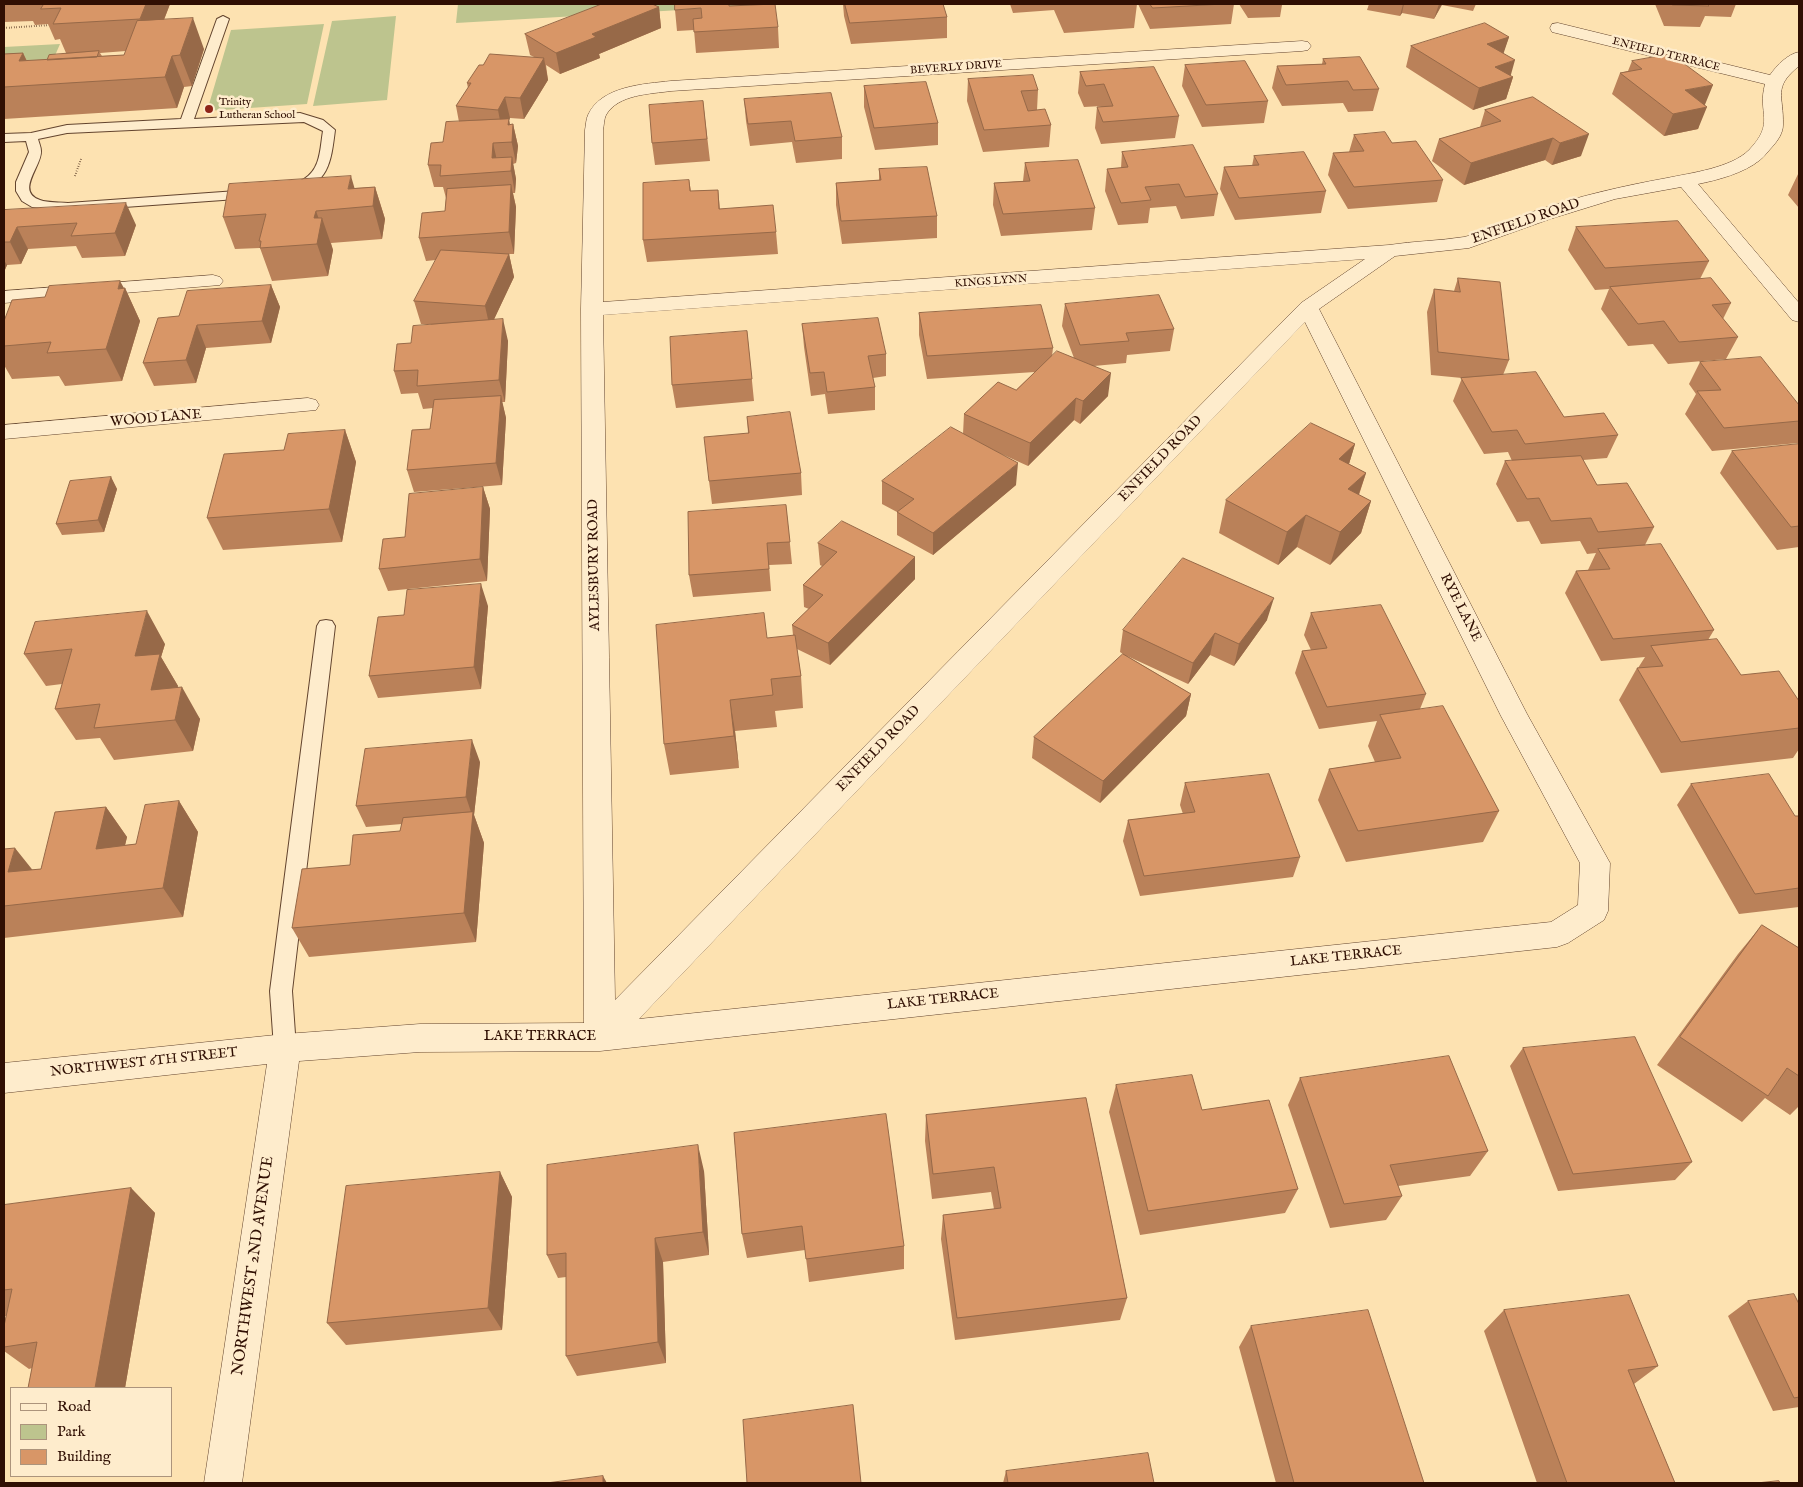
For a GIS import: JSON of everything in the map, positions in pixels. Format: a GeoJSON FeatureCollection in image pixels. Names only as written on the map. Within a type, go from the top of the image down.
{"type":"FeatureCollection","features":[{"type":"Feature","properties":{"kind":"street","name":"ENFIELD TERRACE"},"geometry":{"type":"LineString","coordinates":[[1558,28],[1775,82]]}},
{"type":"Feature","properties":{"kind":"street","name":"BEVERLY DRIVE"},"geometry":{"type":"LineString","coordinates":[[612,100],[634,91],[671,86],[1302,46]]}},
{"type":"Feature","properties":{"kind":"street"},"geometry":{"type":"LineString","coordinates":[[1775,82],[1781,72],[1799,56]]}},
{"type":"Feature","properties":{"kind":"street","name":"ENFIELD ROAD"},"geometry":{"type":"LineString","coordinates":[[600,1037],[1308,307],[1390,251],[1470,242],[1543,215],[1612,194],[1708,176],[1741,164],[1764,147],[1770,137],[1774,127],[1772,92],[1775,82]]}},
{"type":"Feature","properties":{"kind":"street","name":"AYLESBURY ROAD"},"geometry":{"type":"LineString","coordinates":[[600,1037],[592,310],[594,130],[596,115],[612,100]]}},
{"type":"Feature","properties":{"kind":"street"},"geometry":{"type":"LineString","coordinates":[[1685,180],[1799,316]]}},
{"type":"Feature","properties":{"kind":"street","name":"KINGS LYNN"},"geometry":{"type":"LineString","coordinates":[[592,310],[1390,251]]}},
{"type":"Feature","properties":{"kind":"street"},"geometry":{"type":"LineString","coordinates":[[4,297],[214,281]]}},
{"type":"Feature","properties":{"kind":"street","name":"RYE LANE"},"geometry":{"type":"LineString","coordinates":[[1308,307],[1515,716],[1595,862],[1593,911]]}},
{"type":"Feature","properties":{"kind":"street","name":"WOOD LANE"},"geometry":{"type":"LineString","coordinates":[[4,432],[308,406]]}},
{"type":"Feature","properties":{"kind":"street","name":"LAKE TERRACE"},"geometry":{"type":"LineString","coordinates":[[285,1048],[420,1038],[600,1037],[1557,934],[1593,911]]}},
{"type":"Feature","properties":{"kind":"street","name":"NORTHWEST 6TH STREET"},"geometry":{"type":"LineString","coordinates":[[4,1078],[285,1048]]}},
{"type":"Feature","properties":{"kind":"street","name":"NORTHWEST 2ND AVENUE"},"geometry":{"type":"LineString","coordinates":[[223,1483],[285,1048]]}},
{"type":"Feature","properties":{"kind":"lane"},"geometry":{"type":"LineString","coordinates":[[186,123],[223,19]]}},
{"type":"Feature","properties":{"kind":"lane"},"geometry":{"type":"LineString","coordinates":[[4,138],[30,136],[67,129],[300,118],[314,119],[329,130],[324,166],[320,173],[302,186],[282,191]]}},
{"type":"Feature","properties":{"kind":"lane"},"geometry":{"type":"LineString","coordinates":[[30,136],[35,152],[23,182],[23,190],[28,198],[37,204],[68,207],[266,193]]}},
{"type":"Feature","properties":{"kind":"lane"},"geometry":{"type":"LineString","coordinates":[[285,1048],[281,992],[326,626]]}},
{"type":"Feature","properties":{"kind":"path"},"geometry":{"type":"LineString","coordinates":[[4,28],[53,25]]}},
{"type":"Feature","properties":{"kind":"green space"},"geometry":{"type":"Polygon","coordinates":[[[458,4],[784,4],[456,23],[458,4]]]}},
{"type":"Feature","properties":{"kind":"green space"},"geometry":{"type":"Polygon","coordinates":[[[396,16],[387,100],[313,106],[332,21],[396,16]]]}},
{"type":"Feature","properties":{"kind":"green space"},"geometry":{"type":"Polygon","coordinates":[[[324,24],[307,104],[207,111],[231,30],[324,24]]]}},
{"type":"Feature","properties":{"kind":"green space"},"geometry":{"type":"Polygon","coordinates":[[[60,44],[44,81],[4,84],[4,47],[60,44]]]}},
{"type":"Feature","properties":{"kind":"building"},"geometry":{"type":"Polygon","coordinates":[[[44,4],[146,4],[140,19],[53,24],[61,8],[41,9],[44,4]]]}},
{"type":"Feature","properties":{"kind":"building"},"geometry":{"type":"Polygon","coordinates":[[[602,4],[652,4],[659,7],[592,34],[596,37],[556,53],[525,34],[602,4]]]}},
{"type":"Feature","properties":{"kind":"building"},"geometry":{"type":"Polygon","coordinates":[[[675,4],[729,4],[729,6],[775,4],[778,27],[694,32],[693,19],[702,18],[701,8],[675,10],[675,4]]]}},
{"type":"Feature","properties":{"kind":"building"},"geometry":{"type":"Polygon","coordinates":[[[845,4],[943,4],[947,17],[850,23],[845,4]]]}},
{"type":"Feature","properties":{"kind":"building"},"geometry":{"type":"Polygon","coordinates":[[[1150,4],[1223,4],[1153,8],[1150,4]]]}},
{"type":"Feature","properties":{"kind":"building"},"geometry":{"type":"Polygon","coordinates":[[[1707,4],[1709,6],[1673,5],[1707,4]]]}},
{"type":"Feature","properties":{"kind":"building"},"geometry":{"type":"Polygon","coordinates":[[[193,18],[180,55],[172,56],[165,77],[4,87],[4,54],[23,53],[19,61],[124,55],[137,21],[193,18]]]}},
{"type":"Feature","properties":{"kind":"building"},"geometry":{"type":"Polygon","coordinates":[[[1485,23],[1509,37],[1487,44],[1515,60],[1495,67],[1513,77],[1479,88],[1411,46],[1485,23]]]}},
{"type":"Feature","properties":{"kind":"building"},"geometry":{"type":"Polygon","coordinates":[[[99,51],[97,57],[47,60],[49,55],[99,51]]]}},
{"type":"Feature","properties":{"kind":"building"},"geometry":{"type":"Polygon","coordinates":[[[490,54],[544,58],[520,98],[505,97],[498,110],[456,106],[471,83],[467,83],[479,65],[483,65],[490,54]]]}},
{"type":"Feature","properties":{"kind":"building"},"geometry":{"type":"Polygon","coordinates":[[[1671,54],[1713,85],[1685,90],[1707,107],[1673,114],[1620,73],[1642,69],[1632,61],[1671,54]]]}},
{"type":"Feature","properties":{"kind":"building"},"geometry":{"type":"Polygon","coordinates":[[[1360,57],[1379,89],[1353,90],[1348,81],[1286,85],[1277,66],[1326,64],[1323,59],[1360,57]]]}},
{"type":"Feature","properties":{"kind":"building"},"geometry":{"type":"Polygon","coordinates":[[[1245,61],[1268,101],[1206,105],[1185,65],[1245,61]]]}},
{"type":"Feature","properties":{"kind":"building"},"geometry":{"type":"Polygon","coordinates":[[[1154,67],[1179,116],[1103,122],[1097,107],[1113,106],[1104,84],[1086,86],[1080,72],[1154,67]]]}},
{"type":"Feature","properties":{"kind":"building"},"geometry":{"type":"Polygon","coordinates":[[[1033,75],[1038,90],[1021,91],[1028,111],[1045,109],[1051,125],[984,130],[968,79],[1033,75]]]}},
{"type":"Feature","properties":{"kind":"building"},"geometry":{"type":"Polygon","coordinates":[[[926,82],[938,123],[874,128],[864,86],[926,82]]]}},
{"type":"Feature","properties":{"kind":"building"},"geometry":{"type":"Polygon","coordinates":[[[831,93],[842,137],[795,141],[791,121],[748,124],[744,99],[831,93]]]}},
{"type":"Feature","properties":{"kind":"building"},"geometry":{"type":"Polygon","coordinates":[[[1533,97],[1589,134],[1560,143],[1553,138],[1471,163],[1439,139],[1501,121],[1485,110],[1533,97]]]}},
{"type":"Feature","properties":{"kind":"building"},"geometry":{"type":"Polygon","coordinates":[[[703,101],[707,139],[652,143],[649,105],[703,101]]]}},
{"type":"Feature","properties":{"kind":"building"},"geometry":{"type":"Polygon","coordinates":[[[509,119],[508,125],[513,124],[512,142],[493,143],[492,158],[512,157],[511,171],[440,176],[441,165],[428,165],[431,143],[443,142],[446,122],[509,119]]]}},
{"type":"Feature","properties":{"kind":"building"},"geometry":{"type":"Polygon","coordinates":[[[1385,132],[1392,143],[1416,141],[1443,180],[1354,187],[1333,153],[1364,151],[1354,135],[1385,132]]]}},
{"type":"Feature","properties":{"kind":"building"},"geometry":{"type":"Polygon","coordinates":[[[1193,145],[1218,194],[1185,197],[1179,184],[1145,187],[1151,200],[1121,203],[1107,169],[1128,167],[1122,152],[1193,145]]]}},
{"type":"Feature","properties":{"kind":"building"},"geometry":{"type":"Polygon","coordinates":[[[1304,152],[1326,191],[1239,198],[1224,167],[1259,165],[1254,156],[1304,152]]]}},
{"type":"Feature","properties":{"kind":"building"},"geometry":{"type":"Polygon","coordinates":[[[1078,160],[1095,208],[1003,214],[994,183],[1030,181],[1025,163],[1078,160]]]}},
{"type":"Feature","properties":{"kind":"building"},"geometry":{"type":"Polygon","coordinates":[[[927,167],[937,216],[841,221],[836,183],[881,180],[879,169],[927,167]]]}},
{"type":"Feature","properties":{"kind":"building"},"geometry":{"type":"Polygon","coordinates":[[[351,176],[348,189],[375,187],[373,206],[316,211],[314,218],[322,218],[317,244],[260,248],[261,241],[259,241],[266,214],[223,217],[229,184],[351,176]]]}},
{"type":"Feature","properties":{"kind":"building"},"geometry":{"type":"Polygon","coordinates":[[[689,180],[690,191],[718,190],[719,209],[773,205],[776,232],[643,240],[643,183],[689,180]]]}},
{"type":"Feature","properties":{"kind":"building"},"geometry":{"type":"Polygon","coordinates":[[[511,185],[509,232],[419,238],[422,213],[445,211],[447,189],[511,185]]]}},
{"type":"Feature","properties":{"kind":"building"},"geometry":{"type":"Polygon","coordinates":[[[126,203],[115,233],[71,236],[77,223],[17,227],[10,242],[4,242],[4,210],[126,203]]]}},
{"type":"Feature","properties":{"kind":"building"},"geometry":{"type":"Polygon","coordinates":[[[1678,221],[1709,261],[1605,268],[1576,227],[1678,221]]]}},
{"type":"Feature","properties":{"kind":"building"},"geometry":{"type":"Polygon","coordinates":[[[441,250],[509,254],[485,306],[414,301],[441,250]]]}},
{"type":"Feature","properties":{"kind":"building"},"geometry":{"type":"Polygon","coordinates":[[[1458,278],[1500,282],[1509,360],[1438,352],[1434,289],[1460,292],[1458,278]]]}},
{"type":"Feature","properties":{"kind":"building"},"geometry":{"type":"Polygon","coordinates":[[[1711,278],[1731,303],[1712,305],[1738,337],[1679,342],[1664,321],[1638,324],[1610,287],[1711,278]]]}},
{"type":"Feature","properties":{"kind":"building"},"geometry":{"type":"Polygon","coordinates":[[[120,281],[118,289],[125,288],[106,349],[47,353],[51,342],[4,346],[4,321],[12,300],[45,297],[49,286],[120,281]]]}},
{"type":"Feature","properties":{"kind":"building"},"geometry":{"type":"Polygon","coordinates":[[[271,285],[262,321],[197,325],[186,360],[143,363],[158,318],[179,316],[187,291],[271,285]]]}},
{"type":"Feature","properties":{"kind":"building"},"geometry":{"type":"Polygon","coordinates":[[[1159,295],[1174,329],[1126,333],[1129,341],[1080,345],[1065,304],[1159,295]]]}},
{"type":"Feature","properties":{"kind":"building"},"geometry":{"type":"Polygon","coordinates":[[[1041,305],[1053,348],[927,356],[919,313],[1041,305]]]}},
{"type":"Feature","properties":{"kind":"building"},"geometry":{"type":"Polygon","coordinates":[[[878,318],[886,354],[868,356],[875,387],[827,392],[824,372],[810,373],[802,324],[878,318]]]}},
{"type":"Feature","properties":{"kind":"building"},"geometry":{"type":"Polygon","coordinates":[[[503,319],[499,380],[417,386],[418,370],[394,371],[397,344],[411,343],[413,326],[503,319]]]}},
{"type":"Feature","properties":{"kind":"building"},"geometry":{"type":"Polygon","coordinates":[[[747,331],[752,379],[672,385],[670,337],[747,331]]]}},
{"type":"Feature","properties":{"kind":"building"},"geometry":{"type":"Polygon","coordinates":[[[1057,351],[1111,373],[1083,401],[1076,398],[1030,443],[964,414],[998,382],[1016,390],[1057,351]]]}},
{"type":"Feature","properties":{"kind":"building"},"geometry":{"type":"Polygon","coordinates":[[[1761,357],[1799,405],[1799,421],[1724,428],[1697,391],[1721,390],[1700,362],[1761,357]]]}},
{"type":"Feature","properties":{"kind":"building"},"geometry":{"type":"Polygon","coordinates":[[[1536,372],[1564,417],[1604,413],[1618,435],[1525,444],[1517,430],[1492,432],[1461,378],[1536,372]]]}},
{"type":"Feature","properties":{"kind":"building"},"geometry":{"type":"Polygon","coordinates":[[[501,396],[496,463],[407,470],[412,430],[430,429],[434,400],[501,396]]]}},
{"type":"Feature","properties":{"kind":"building"},"geometry":{"type":"Polygon","coordinates":[[[790,412],[801,473],[709,481],[704,437],[749,433],[747,417],[790,412]]]}},
{"type":"Feature","properties":{"kind":"building"},"geometry":{"type":"Polygon","coordinates":[[[1311,423],[1355,444],[1339,459],[1366,473],[1348,489],[1371,501],[1340,532],[1306,515],[1287,532],[1226,500],[1311,423]]]}},
{"type":"Feature","properties":{"kind":"building"},"geometry":{"type":"Polygon","coordinates":[[[951,427],[1018,463],[933,533],[897,512],[914,499],[882,481],[951,427]]]}},
{"type":"Feature","properties":{"kind":"building"},"geometry":{"type":"Polygon","coordinates":[[[345,430],[329,509],[207,518],[224,454],[284,450],[288,434],[345,430]]]}},
{"type":"Feature","properties":{"kind":"building"},"geometry":{"type":"Polygon","coordinates":[[[1799,444],[1799,526],[1791,527],[1732,451],[1799,444]]]}},
{"type":"Feature","properties":{"kind":"building"},"geometry":{"type":"Polygon","coordinates":[[[1581,456],[1597,485],[1627,483],[1654,527],[1598,532],[1591,518],[1551,521],[1539,498],[1527,499],[1505,461],[1581,456]]]}},
{"type":"Feature","properties":{"kind":"building"},"geometry":{"type":"Polygon","coordinates":[[[111,477],[98,520],[56,524],[70,481],[111,477]]]}},
{"type":"Feature","properties":{"kind":"building"},"geometry":{"type":"Polygon","coordinates":[[[483,487],[480,559],[379,569],[383,539],[405,537],[409,494],[483,487]]]}},
{"type":"Feature","properties":{"kind":"building"},"geometry":{"type":"Polygon","coordinates":[[[786,505],[790,542],[767,543],[769,569],[689,575],[688,512],[786,505]]]}},
{"type":"Feature","properties":{"kind":"building"},"geometry":{"type":"Polygon","coordinates":[[[842,521],[915,557],[828,643],[792,625],[823,595],[803,585],[837,552],[818,543],[842,521]]]}},
{"type":"Feature","properties":{"kind":"building"},"geometry":{"type":"Polygon","coordinates":[[[1661,544],[1714,630],[1613,639],[1576,571],[1610,569],[1598,549],[1661,544]]]}},
{"type":"Feature","properties":{"kind":"building"},"geometry":{"type":"Polygon","coordinates":[[[1183,558],[1274,598],[1239,644],[1215,633],[1193,663],[1123,630],[1183,558]]]}},
{"type":"Feature","properties":{"kind":"building"},"geometry":{"type":"Polygon","coordinates":[[[481,584],[474,667],[369,676],[378,617],[404,615],[407,590],[481,584]]]}},
{"type":"Feature","properties":{"kind":"building"},"geometry":{"type":"Polygon","coordinates":[[[1381,605],[1426,694],[1327,707],[1302,651],[1327,648],[1311,613],[1381,605]]]}},
{"type":"Feature","properties":{"kind":"building"},"geometry":{"type":"Polygon","coordinates":[[[147,611],[135,656],[160,654],[151,690],[182,687],[175,720],[94,728],[100,704],[55,709],[72,649],[24,654],[35,622],[147,611]]]}},
{"type":"Feature","properties":{"kind":"building"},"geometry":{"type":"Polygon","coordinates":[[[764,613],[767,638],[795,635],[801,676],[771,679],[773,695],[730,700],[734,736],[664,744],[656,625],[764,613]]]}},
{"type":"Feature","properties":{"kind":"building"},"geometry":{"type":"Polygon","coordinates":[[[1717,639],[1741,675],[1779,671],[1799,701],[1799,728],[1681,742],[1637,668],[1663,666],[1651,646],[1717,639]]]}},
{"type":"Feature","properties":{"kind":"building"},"geometry":{"type":"Polygon","coordinates":[[[1123,654],[1191,694],[1103,781],[1034,737],[1123,654]]]}},
{"type":"Feature","properties":{"kind":"building"},"geometry":{"type":"Polygon","coordinates":[[[1443,706],[1499,811],[1358,831],[1329,769],[1401,758],[1380,715],[1443,706]]]}},
{"type":"Feature","properties":{"kind":"building"},"geometry":{"type":"Polygon","coordinates":[[[472,740],[466,797],[356,806],[365,749],[472,740]]]}},
{"type":"Feature","properties":{"kind":"building"},"geometry":{"type":"Polygon","coordinates":[[[1269,774],[1300,857],[1144,876],[1128,820],[1195,812],[1185,783],[1269,774]]]}},
{"type":"Feature","properties":{"kind":"building"},"geometry":{"type":"Polygon","coordinates":[[[1769,774],[1795,816],[1799,816],[1799,888],[1755,894],[1691,784],[1769,774]]]}},
{"type":"Feature","properties":{"kind":"building"},"geometry":{"type":"Polygon","coordinates":[[[179,801],[163,888],[4,906],[4,849],[15,848],[8,872],[41,869],[55,812],[106,807],[96,849],[136,844],[145,805],[179,801]]]}},
{"type":"Feature","properties":{"kind":"building"},"geometry":{"type":"Polygon","coordinates":[[[473,812],[464,913],[292,928],[302,869],[350,865],[353,835],[400,831],[403,818],[473,812]]]}},
{"type":"Feature","properties":{"kind":"building"},"geometry":{"type":"Polygon","coordinates":[[[1762,925],[1799,948],[1799,1076],[1787,1068],[1768,1096],[1680,1037],[1762,925]]]}},
{"type":"Feature","properties":{"kind":"building"},"geometry":{"type":"Polygon","coordinates":[[[1635,1037],[1692,1162],[1573,1174],[1523,1048],[1635,1037]]]}},
{"type":"Feature","properties":{"kind":"building"},"geometry":{"type":"Polygon","coordinates":[[[1449,1056],[1488,1151],[1390,1165],[1402,1196],[1344,1204],[1300,1078],[1449,1056]]]}},
{"type":"Feature","properties":{"kind":"building"},"geometry":{"type":"Polygon","coordinates":[[[1192,1075],[1202,1110],[1269,1100],[1298,1189],[1148,1211],[1116,1085],[1192,1075]]]}},
{"type":"Feature","properties":{"kind":"building"},"geometry":{"type":"Polygon","coordinates":[[[1086,1098],[1127,1298],[957,1318],[943,1215],[1001,1208],[994,1167],[933,1174],[926,1115],[1086,1098]]]}},
{"type":"Feature","properties":{"kind":"building"},"geometry":{"type":"Polygon","coordinates":[[[886,1114],[904,1246],[806,1259],[802,1226],[742,1234],[734,1133],[886,1114]]]}},
{"type":"Feature","properties":{"kind":"building"},"geometry":{"type":"Polygon","coordinates":[[[698,1145],[703,1232],[655,1238],[658,1342],[566,1356],[566,1253],[547,1255],[547,1165],[698,1145]]]}},
{"type":"Feature","properties":{"kind":"building"},"geometry":{"type":"Polygon","coordinates":[[[500,1172],[488,1308],[327,1323],[346,1186],[500,1172]]]}},
{"type":"Feature","properties":{"kind":"building"},"geometry":{"type":"Polygon","coordinates":[[[131,1188],[95,1387],[28,1387],[37,1342],[4,1347],[4,1326],[12,1289],[4,1290],[4,1205],[131,1188]]]}},
{"type":"Feature","properties":{"kind":"building"},"geometry":{"type":"Polygon","coordinates":[[[1794,1294],[1799,1304],[1799,1397],[1794,1398],[1748,1301],[1794,1294]]]}},
{"type":"Feature","properties":{"kind":"building"},"geometry":{"type":"Polygon","coordinates":[[[1629,1295],[1658,1366],[1628,1370],[1675,1483],[1567,1483],[1504,1310],[1629,1295]]]}},
{"type":"Feature","properties":{"kind":"building"},"geometry":{"type":"Polygon","coordinates":[[[1368,1310],[1424,1483],[1294,1483],[1251,1326],[1368,1310]]]}},
{"type":"Feature","properties":{"kind":"building"},"geometry":{"type":"Polygon","coordinates":[[[853,1405],[861,1483],[747,1483],[743,1420],[853,1405]]]}},
{"type":"Feature","properties":{"kind":"building"},"geometry":{"type":"Polygon","coordinates":[[[1148,1453],[1154,1483],[1008,1483],[1006,1471],[1148,1453]]]}},
{"type":"Feature","properties":{"kind":"building"},"geometry":{"type":"Polygon","coordinates":[[[603,1476],[603,1483],[547,1483],[603,1476]]]}},
{"type":"Feature","properties":{"kind":"building"},"geometry":{"type":"Polygon","coordinates":[[[1779,1481],[1780,1483],[1757,1483],[1779,1481]]]}},
{"type":"Feature","properties":{"kind":"place","name":"Trinity Lutheran School"},"geometry":{"type":"Point","coordinates":[209,109]}}]}
